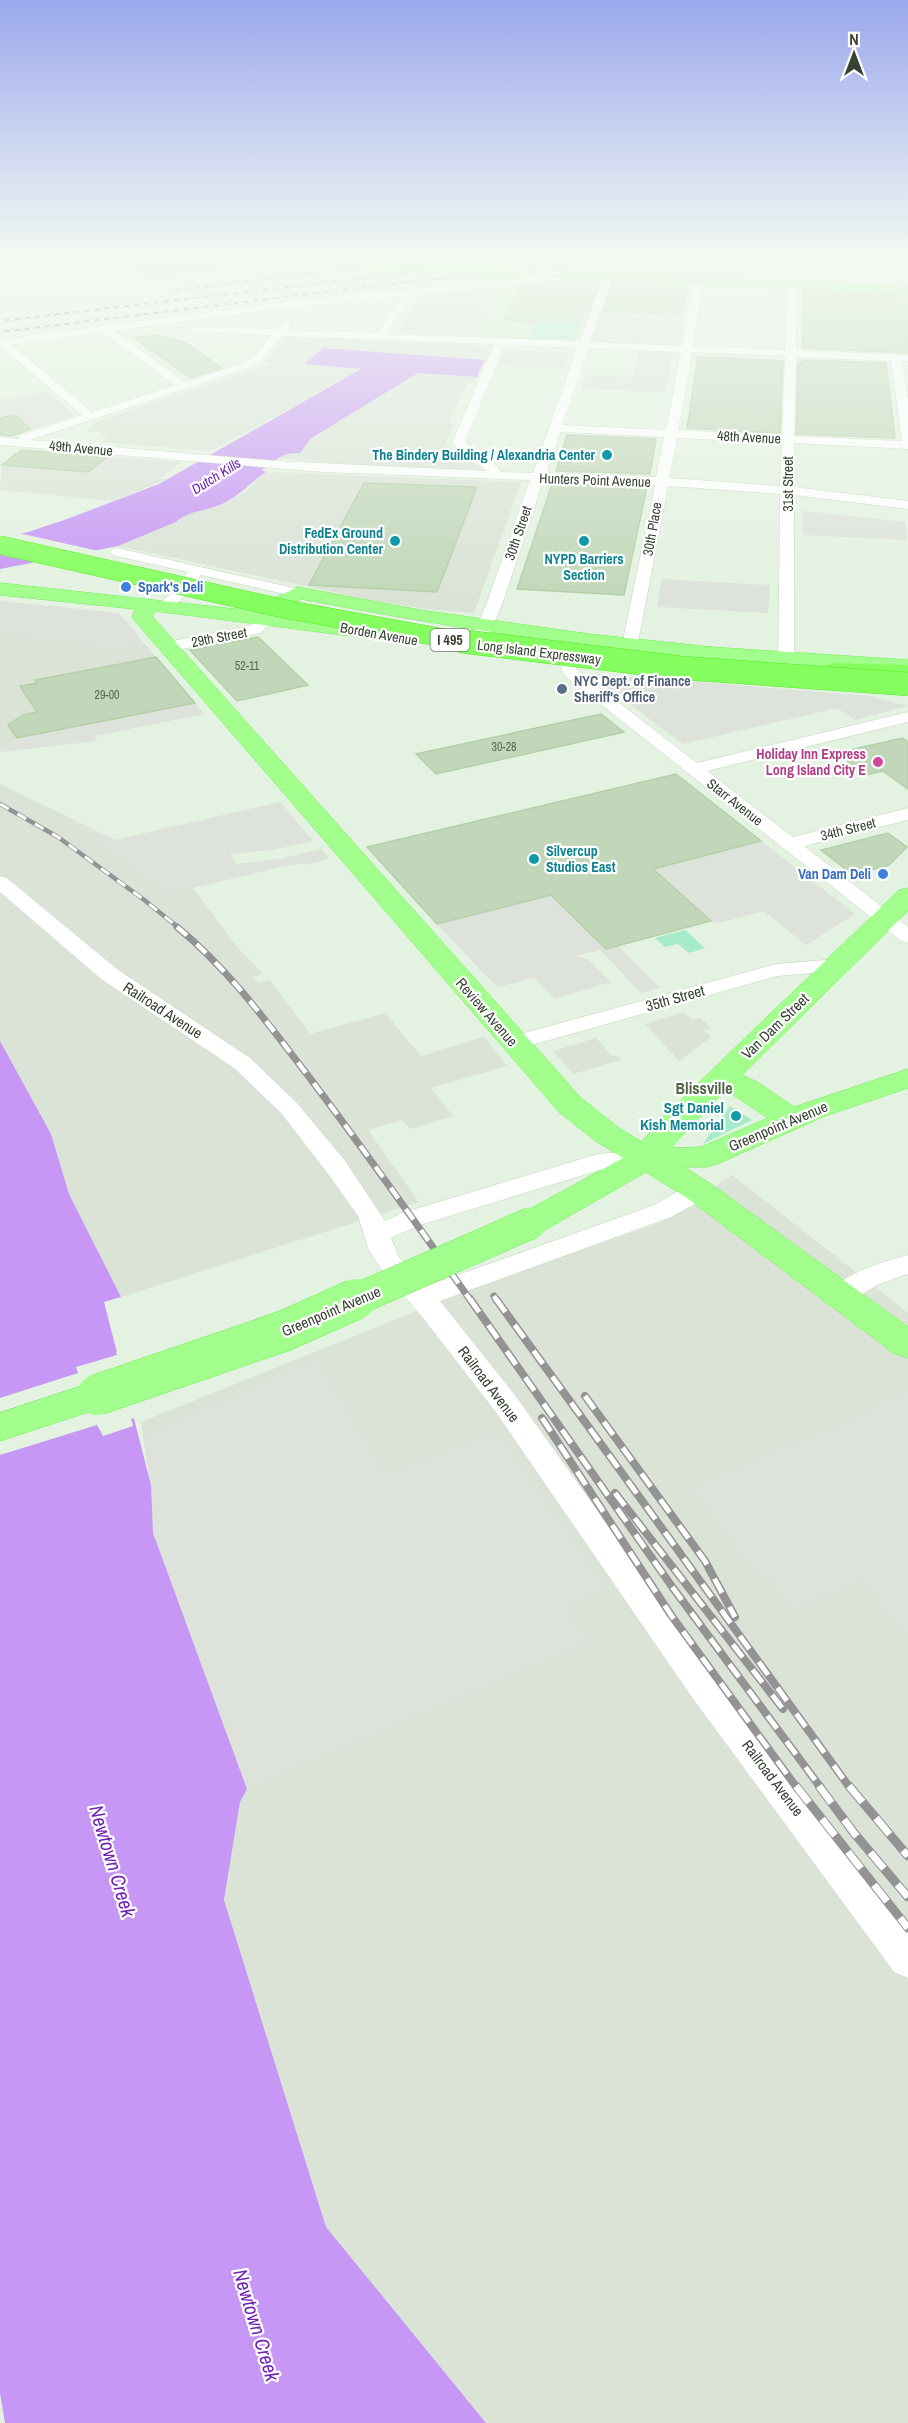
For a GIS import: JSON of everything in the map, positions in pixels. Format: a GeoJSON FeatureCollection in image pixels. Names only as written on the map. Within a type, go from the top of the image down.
{"type":"FeatureCollection","features":[{"type":"Feature","properties":{"kind":"highway","name":"Long Island Expressway"},"geometry":{"type":"LineString","coordinates":[[0,535],[282,598],[419,624],[636,654],[834,669],[908,684]]}},
{"type":"Feature","properties":{"kind":"highway","name":"Long Island Expressway"},"geometry":{"type":"LineString","coordinates":[[0,545],[299,613],[468,643],[669,667],[908,684]]}},
{"type":"Feature","properties":{"kind":"main road","name":"Borden Avenue"},"geometry":{"type":"LineString","coordinates":[[0,589],[323,626],[567,663],[786,683],[908,684]]}},
{"type":"Feature","properties":{"kind":"main road","name":"Borden Avenue"},"geometry":{"type":"LineString","coordinates":[[161,606],[245,609],[292,597],[486,627],[631,645],[908,666]]}},
{"type":"Feature","properties":{"kind":"main road"},"geometry":{"type":"LineString","coordinates":[[267,620],[292,597]]}},
{"type":"Feature","properties":{"kind":"main road"},"geometry":{"type":"LineString","coordinates":[[292,597],[284,612],[285,615],[323,626]]}},
{"type":"Feature","properties":{"kind":"main road","name":"Review Avenue"},"geometry":{"type":"LineString","coordinates":[[161,606],[141,615],[570,1105],[602,1131],[699,1191],[908,1345]]}},
{"type":"Feature","properties":{"kind":"main road","name":"Van Dam Street"},"geometry":{"type":"LineString","coordinates":[[645,1158],[670,1128],[838,965],[900,929],[908,896]]}},
{"type":"Feature","properties":{"kind":"main road"},"geometry":{"type":"LineString","coordinates":[[723,1077],[742,1085],[791,1119]]}},
{"type":"Feature","properties":{"kind":"main road","name":"Greenpoint Avenue"},"geometry":{"type":"LineString","coordinates":[[0,1427],[284,1331],[531,1223],[618,1176],[645,1158],[706,1157],[825,1105],[908,1078]]}},
{"type":"Feature","properties":{"kind":"street"},"geometry":{"type":"LineString","coordinates":[[36,370],[90,416]]}},
{"type":"Feature","properties":{"kind":"street"},"geometry":{"type":"LineString","coordinates":[[161,370],[183,386]]}},
{"type":"Feature","properties":{"kind":"street"},"geometry":{"type":"LineString","coordinates":[[0,454],[17,442],[229,370]]}},
{"type":"Feature","properties":{"kind":"street"},"geometry":{"type":"LineString","coordinates":[[489,370],[459,443],[493,470],[494,476]]}},
{"type":"Feature","properties":{"kind":"street","name":"30th Street"},"geometry":{"type":"LineString","coordinates":[[474,650],[486,627],[575,370]]}},
{"type":"Feature","properties":{"kind":"street","name":"30th Place"},"geometry":{"type":"LineString","coordinates":[[625,669],[682,370]]}},
{"type":"Feature","properties":{"kind":"street","name":"31st Street"},"geometry":{"type":"LineString","coordinates":[[786,683],[790,370]]}},
{"type":"Feature","properties":{"kind":"street"},"geometry":{"type":"LineString","coordinates":[[903,370],[908,443]]}},
{"type":"Feature","properties":{"kind":"street","name":"48th Avenue"},"geometry":{"type":"LineString","coordinates":[[555,428],[908,443]]}},
{"type":"Feature","properties":{"kind":"street","name":"49th Avenue"},"geometry":{"type":"LineString","coordinates":[[0,441],[282,465]]}},
{"type":"Feature","properties":{"kind":"street","name":"Hunters Point Avenue"},"geometry":{"type":"LineString","coordinates":[[282,465],[788,490],[908,505]]}},
{"type":"Feature","properties":{"kind":"street","name":"Borden Avenue"},"geometry":{"type":"LineString","coordinates":[[117,552],[292,597]]}},
{"type":"Feature","properties":{"kind":"street"},"geometry":{"type":"LineString","coordinates":[[161,606],[174,598],[196,571]]}},
{"type":"Feature","properties":{"kind":"street","name":"29th Street"},"geometry":{"type":"LineString","coordinates":[[168,647],[254,630],[267,620]]}},
{"type":"Feature","properties":{"kind":"street","name":"Starr Avenue"},"geometry":{"type":"LineString","coordinates":[[567,663],[571,673],[900,929]]}},
{"type":"Feature","properties":{"kind":"street"},"geometry":{"type":"LineString","coordinates":[[693,769],[908,717]]}},
{"type":"Feature","properties":{"kind":"street","name":"34th Street"},"geometry":{"type":"LineString","coordinates":[[789,844],[908,814]]}},
{"type":"Feature","properties":{"kind":"street","name":"Railroad Avenue"},"geometry":{"type":"LineString","coordinates":[[0,882],[109,974],[226,1051],[258,1076],[289,1108],[337,1167],[373,1220],[381,1248],[390,1263],[422,1298],[505,1403],[703,1686],[908,1959]]}},
{"type":"Feature","properties":{"kind":"street","name":"35th Street"},"geometry":{"type":"LineString","coordinates":[[514,1043],[776,970],[838,965]]}},
{"type":"Feature","properties":{"kind":"street","name":"Greenpoint Avenue"},"geometry":{"type":"LineString","coordinates":[[377,1234],[411,1219],[598,1162],[645,1158]]}},
{"type":"Feature","properties":{"kind":"street"},"geometry":{"type":"LineString","coordinates":[[422,1298],[662,1211],[699,1191]]}},
{"type":"Feature","properties":{"kind":"street"},"geometry":{"type":"LineString","coordinates":[[841,1295],[867,1279],[908,1264]]}},
{"type":"Feature","properties":{"kind":"shaded area"},"geometry":{"type":"Polygon","coordinates":[[[255,370],[360,370],[211,451],[101,442],[109,436],[100,435],[103,432],[86,431],[97,422],[255,370]]]}},
{"type":"Feature","properties":{"kind":"shaded area"},"geometry":{"type":"Polygon","coordinates":[[[635,370],[669,370],[665,392],[581,389],[586,376],[634,377],[635,370]]]}},
{"type":"Feature","properties":{"kind":"shaded area"},"geometry":{"type":"Polygon","coordinates":[[[419,373],[477,377],[472,383],[468,383],[447,423],[455,424],[445,444],[484,470],[375,467],[276,458],[287,452],[300,453],[310,439],[419,373]]]}},
{"type":"Feature","properties":{"kind":"shaded area"},"geometry":{"type":"Polygon","coordinates":[[[47,392],[75,415],[31,430],[15,415],[0,418],[0,399],[47,392]]]}},
{"type":"Feature","properties":{"kind":"shaded area"},"geometry":{"type":"Polygon","coordinates":[[[106,457],[182,462],[160,478],[88,472],[106,457]]]}},
{"type":"Feature","properties":{"kind":"shaded area"},"geometry":{"type":"Polygon","coordinates":[[[2,465],[168,479],[113,501],[0,490],[2,465]]]}},
{"type":"Feature","properties":{"kind":"shaded area"},"geometry":{"type":"Polygon","coordinates":[[[266,472],[521,482],[474,613],[425,609],[371,600],[118,546],[176,522],[182,516],[221,505],[246,491],[266,472]]]}},
{"type":"Feature","properties":{"kind":"shaded area"},"geometry":{"type":"Polygon","coordinates":[[[803,511],[905,522],[907,540],[803,535],[803,511]]]}},
{"type":"Feature","properties":{"kind":"shaded area"},"geometry":{"type":"Polygon","coordinates":[[[662,579],[770,585],[768,613],[657,607],[662,579]]]}},
{"type":"Feature","properties":{"kind":"shaded area"},"geometry":{"type":"Polygon","coordinates":[[[0,601],[119,613],[144,643],[119,648],[0,634],[0,601]]]}},
{"type":"Feature","properties":{"kind":"shaded area"},"geometry":{"type":"Polygon","coordinates":[[[0,634],[119,648],[144,643],[195,703],[0,742],[0,634]]]}},
{"type":"Feature","properties":{"kind":"shaded area"},"geometry":{"type":"Polygon","coordinates":[[[588,673],[870,696],[908,706],[855,720],[837,708],[683,744],[588,673]]]}},
{"type":"Feature","properties":{"kind":"shaded area"},"geometry":{"type":"Polygon","coordinates":[[[195,703],[204,714],[95,736],[97,740],[88,742],[0,752],[0,742],[195,703]]]}},
{"type":"Feature","properties":{"kind":"shaded area"},"geometry":{"type":"Polygon","coordinates":[[[0,784],[66,816],[167,894],[193,888],[238,948],[263,974],[253,977],[258,983],[270,980],[310,1034],[385,1013],[421,1056],[484,1037],[507,1066],[431,1088],[453,1116],[410,1129],[402,1120],[368,1130],[419,1202],[121,1297],[69,1194],[51,1134],[0,1045],[0,784]]]}},
{"type":"Feature","properties":{"kind":"shaded area"},"geometry":{"type":"Polygon","coordinates":[[[280,802],[313,841],[273,850],[230,854],[236,864],[279,859],[322,849],[329,859],[307,865],[305,863],[281,867],[167,894],[66,816],[115,840],[280,802]]]}},
{"type":"Feature","properties":{"kind":"shaded area"},"geometry":{"type":"Polygon","coordinates":[[[761,841],[855,914],[806,945],[764,911],[718,923],[711,921],[653,869],[761,841]]]}},
{"type":"Feature","properties":{"kind":"shaded area"},"geometry":{"type":"Polygon","coordinates":[[[551,895],[606,949],[618,946],[660,988],[641,993],[600,950],[575,956],[588,959],[611,982],[554,999],[535,978],[497,987],[437,924],[551,895]]]}},
{"type":"Feature","properties":{"kind":"shaded area"},"geometry":{"type":"Polygon","coordinates":[[[685,930],[705,948],[689,953],[678,944],[665,947],[655,938],[685,930]]]}},
{"type":"Feature","properties":{"kind":"shaded area"},"geometry":{"type":"Polygon","coordinates":[[[684,1012],[692,1020],[700,1018],[711,1028],[703,1030],[711,1037],[679,1061],[645,1024],[684,1012]]]}},
{"type":"Feature","properties":{"kind":"shaded area"},"geometry":{"type":"Polygon","coordinates":[[[596,1038],[612,1056],[616,1055],[621,1060],[573,1074],[553,1051],[596,1038]]]}},
{"type":"Feature","properties":{"kind":"shaded area"},"geometry":{"type":"Polygon","coordinates":[[[730,1106],[752,1120],[703,1144],[730,1106]]]}},
{"type":"Feature","properties":{"kind":"shaded area"},"geometry":{"type":"Polygon","coordinates":[[[732,1175],[908,1313],[908,2423],[481,2423],[326,2227],[224,1900],[240,1802],[247,1789],[153,1533],[151,1485],[141,1422],[494,1280],[662,1222],[732,1175]]]}},
{"type":"Feature","properties":{"kind":"shaded area"},"geometry":{"type":"Polygon","coordinates":[[[316,1358],[385,1474],[498,1432],[607,1590],[566,1608],[589,1643],[247,1789],[153,1533],[151,1485],[143,1437],[316,1358]]]}},
{"type":"Feature","properties":{"kind":"shaded area"},"geometry":{"type":"Polygon","coordinates":[[[908,1391],[908,1638],[861,1581],[793,1610],[768,1576],[761,1580],[691,1486],[878,1408],[875,1404],[908,1391]]]}},
{"type":"Feature","properties":{"kind":"water","name":"Dutch Kills"},"geometry":{"type":"Polygon","coordinates":[[[359,370],[480,370],[477,377],[418,373],[310,439],[300,453],[284,455],[275,460],[262,470],[266,472],[241,492],[218,506],[187,515],[176,522],[118,546],[0,569],[0,538],[28,532],[67,519],[159,484],[359,370]]]}},
{"type":"Feature","properties":{"kind":"water","name":"Newtown Creek"},"geometry":{"type":"Polygon","coordinates":[[[0,1041],[51,1134],[69,1194],[121,1297],[104,1302],[151,1485],[153,1533],[247,1789],[240,1802],[224,1900],[326,2227],[486,2423],[5,2423],[0,2393],[0,1041]]]}},
{"type":"Feature","properties":{"kind":"pier"},"geometry":{"type":"Polygon","coordinates":[[[14,532],[103,552],[52,562],[0,550],[0,535],[14,532]]]}},
{"type":"Feature","properties":{"kind":"pier"},"geometry":{"type":"Polygon","coordinates":[[[120,1350],[137,1417],[131,1419],[133,1426],[103,1436],[97,1425],[0,1455],[0,1398],[78,1373],[76,1367],[117,1355],[116,1352],[120,1350]]]}},
{"type":"Feature","properties":{"kind":"building"},"geometry":{"type":"Polygon","coordinates":[[[180,370],[216,370],[191,378],[180,370]]]}},
{"type":"Feature","properties":{"kind":"building"},"geometry":{"type":"Polygon","coordinates":[[[696,370],[783,370],[780,433],[687,428],[696,370]]]}},
{"type":"Feature","properties":{"kind":"building"},"geometry":{"type":"Polygon","coordinates":[[[798,370],[887,370],[895,438],[796,434],[798,370]]]}},
{"type":"Feature","properties":{"kind":"building"},"geometry":{"type":"Polygon","coordinates":[[[15,415],[30,429],[12,436],[0,435],[0,418],[15,415]]]}},
{"type":"Feature","properties":{"kind":"building","name":"The Bindery Building / Alexandria Center"},"geometry":{"type":"Polygon","coordinates":[[[567,435],[656,439],[650,474],[556,471],[567,435]]]}},
{"type":"Feature","properties":{"kind":"building"},"geometry":{"type":"Polygon","coordinates":[[[21,450],[107,457],[88,472],[2,465],[21,450]]]}},
{"type":"Feature","properties":{"kind":"building","name":"FedEx Ground Distribution Center"},"geometry":{"type":"Polygon","coordinates":[[[364,483],[477,487],[437,592],[309,585],[364,483]]]}},
{"type":"Feature","properties":{"kind":"building","name":"NYPD Barriers Section"},"geometry":{"type":"Polygon","coordinates":[[[552,484],[647,487],[624,595],[517,589],[552,484]]]}},
{"type":"Feature","properties":{"kind":"building"},"geometry":{"type":"Polygon","coordinates":[[[258,637],[308,685],[237,701],[190,650],[258,637]]]}},
{"type":"Feature","properties":{"kind":"building"},"geometry":{"type":"Polygon","coordinates":[[[156,657],[195,703],[17,738],[8,725],[23,715],[37,712],[20,686],[37,683],[35,680],[156,657]]]}},
{"type":"Feature","properties":{"kind":"building"},"geometry":{"type":"Polygon","coordinates":[[[601,714],[624,732],[436,774],[416,754],[601,714]]]}},
{"type":"Feature","properties":{"kind":"building","name":"Holiday Inn Express Long Island City E"},"geometry":{"type":"Polygon","coordinates":[[[902,738],[908,742],[908,789],[883,771],[867,775],[836,753],[902,738]]]}},
{"type":"Feature","properties":{"kind":"building","name":"Silvercup Studios East"},"geometry":{"type":"Polygon","coordinates":[[[676,774],[761,841],[653,869],[711,921],[606,949],[551,895],[437,924],[367,847],[676,774]]]}},
{"type":"Feature","properties":{"kind":"building"},"geometry":{"type":"Polygon","coordinates":[[[888,833],[907,847],[889,865],[853,875],[821,850],[888,833]]]}},
{"type":"Feature","properties":{"kind":"railway"},"geometry":{"type":"LineString","coordinates":[[0,804],[58,837],[179,928]]}},
{"type":"Feature","properties":{"kind":"railway"},"geometry":{"type":"LineString","coordinates":[[177,927],[228,976],[274,1031],[367,1155],[471,1301]]}},
{"type":"Feature","properties":{"kind":"railway"},"geometry":{"type":"LineString","coordinates":[[494,1296],[497,1301]]}},
{"type":"Feature","properties":{"kind":"railway"},"geometry":{"type":"LineString","coordinates":[[470,1299],[673,1588],[821,1788]]}},
{"type":"Feature","properties":{"kind":"railway"},"geometry":{"type":"LineString","coordinates":[[496,1299],[850,1788]]}},
{"type":"Feature","properties":{"kind":"railway"},"geometry":{"type":"LineString","coordinates":[[585,1396],[705,1561],[735,1617]]}},
{"type":"Feature","properties":{"kind":"railway"},"geometry":{"type":"LineString","coordinates":[[542,1418],[671,1615],[797,1788]]}},
{"type":"Feature","properties":{"kind":"railway"},"geometry":{"type":"LineString","coordinates":[[615,1493],[783,1709]]}},
{"type":"Feature","properties":{"kind":"railway"},"geometry":{"type":"LineString","coordinates":[[796,1786],[908,1928]]}},
{"type":"Feature","properties":{"kind":"railway"},"geometry":{"type":"LineString","coordinates":[[819,1786],[854,1833],[908,1897]]}},
{"type":"Feature","properties":{"kind":"railway"},"geometry":{"type":"LineString","coordinates":[[849,1786],[908,1856]]}},
{"type":"Feature","properties":{"kind":"place","name":"The Bindery Building / Alexandria Center"},"geometry":{"type":"Point","coordinates":[607,455]}},
{"type":"Feature","properties":{"kind":"place","name":"FedEx Ground Distribution Center"},"geometry":{"type":"Point","coordinates":[395,541]}},
{"type":"Feature","properties":{"kind":"place","name":"NYPD Barriers Section"},"geometry":{"type":"Point","coordinates":[584,541]}},
{"type":"Feature","properties":{"kind":"place","name":"Spark's Deli"},"geometry":{"type":"Point","coordinates":[126,587]}},
{"type":"Feature","properties":{"kind":"place","name":"NYC Dept. of Finance Sheriff's Office"},"geometry":{"type":"Point","coordinates":[562,689]}},
{"type":"Feature","properties":{"kind":"place","name":"Holiday Inn Express Long Island City E"},"geometry":{"type":"Point","coordinates":[878,762]}},
{"type":"Feature","properties":{"kind":"place","name":"Silvercup Studios East"},"geometry":{"type":"Point","coordinates":[534,859]}},
{"type":"Feature","properties":{"kind":"place","name":"Van Dam Deli"},"geometry":{"type":"Point","coordinates":[883,874]}},
{"type":"Feature","properties":{"kind":"place","name":"Sgt Daniel Kish Memorial"},"geometry":{"type":"Point","coordinates":[736,1116]}},
{"type":"Feature","properties":{"kind":"district","name":"Blissville"},"geometry":{"type":"Point","coordinates":[704,1088]}}]}
